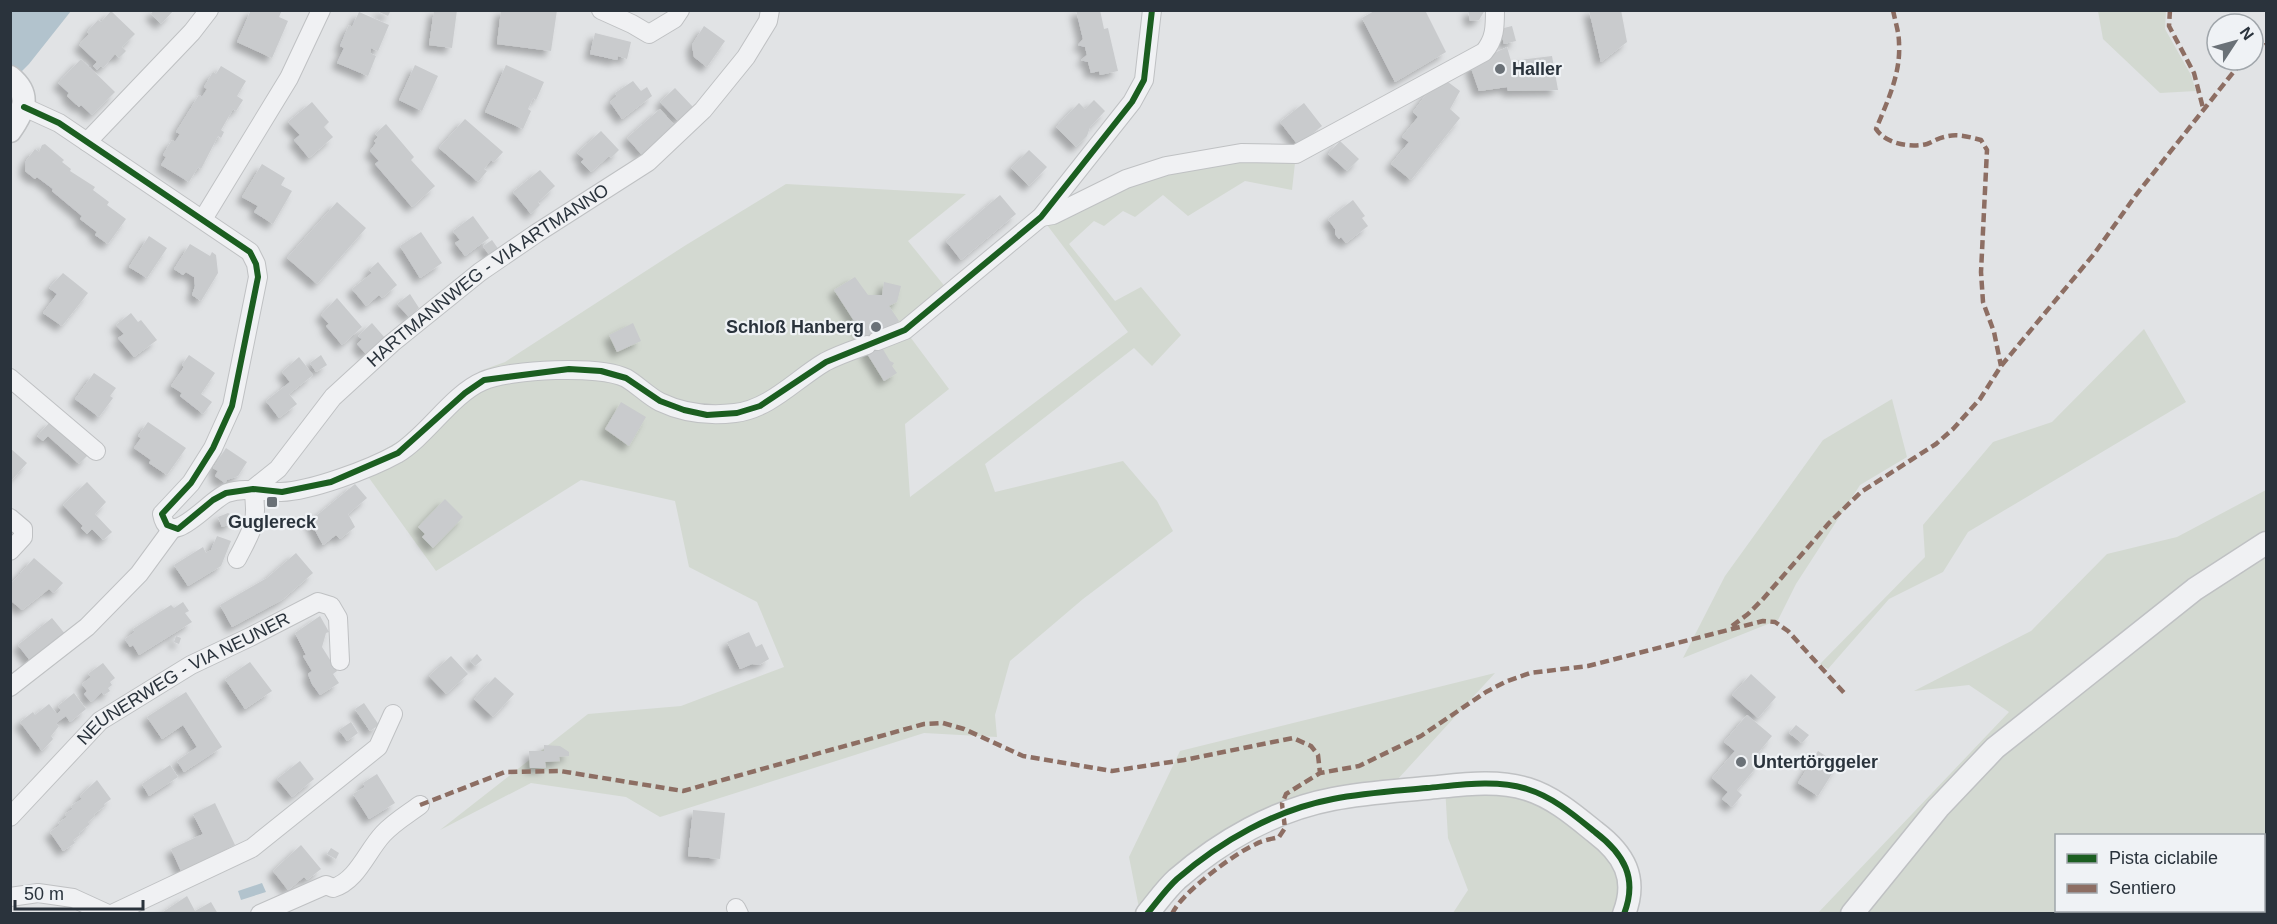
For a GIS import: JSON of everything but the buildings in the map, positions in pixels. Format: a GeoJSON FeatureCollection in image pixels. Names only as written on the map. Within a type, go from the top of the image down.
{"type":"FeatureCollection","features":[{"type":"Feature","properties":{"kind":"street"},"geometry":{"type":"LineString","coordinates":[[87,142],[192,32],[209,10]]}},
{"type":"Feature","properties":{"kind":"street"},"geometry":{"type":"LineString","coordinates":[[203,219],[289,78],[321,10]]}},
{"type":"Feature","properties":{"kind":"street"},"geometry":{"type":"LineString","coordinates":[[601,10],[649,34],[674,19],[680,10]]}},
{"type":"Feature","properties":{"kind":"street","name":"HARTMANNWEG - VIA ARTMANNO"},"geometry":{"type":"LineString","coordinates":[[253,489],[278,469],[333,397],[392,343],[490,266],[648,162],[702,110],[746,57],[768,21],[770,10]]}},
{"type":"Feature","properties":{"kind":"street"},"geometry":{"type":"LineString","coordinates":[[24,108],[59,123],[203,219],[250,252],[256,264],[258,278],[232,406],[213,448],[191,483],[162,514],[167,525],[172,529],[178,529],[225,493],[253,489],[282,492],[331,482],[398,453],[465,393],[484,380],[569,369],[601,371],[626,378],[660,402],[684,410],[707,415],[737,413],[760,406],[826,362],[905,330],[1041,217],[1132,102],[1144,80],[1152,10]]}},
{"type":"Feature","properties":{"kind":"street"},"geometry":{"type":"LineString","coordinates":[[1041,217],[1053,215],[1126,179],[1166,166],[1241,153],[1296,154],[1484,52],[1490,45],[1494,33],[1495,10]]}},
{"type":"Feature","properties":{"kind":"street"},"geometry":{"type":"LineString","coordinates":[[10,131],[24,108],[24,96],[13,79]]}},
{"type":"Feature","properties":{"kind":"street"},"geometry":{"type":"LineString","coordinates":[[10,378],[96,451]]}},
{"type":"Feature","properties":{"kind":"street"},"geometry":{"type":"LineString","coordinates":[[237,559],[253,529],[256,516],[253,489]]}},
{"type":"Feature","properties":{"kind":"street"},"geometry":{"type":"LineString","coordinates":[[10,518],[23,529],[23,537],[10,551]]}},
{"type":"Feature","properties":{"kind":"street"},"geometry":{"type":"LineString","coordinates":[[10,687],[87,627],[139,574],[172,529]]}},
{"type":"Feature","properties":{"kind":"street"},"geometry":{"type":"LineString","coordinates":[[1854,910],[1938,808],[1995,748],[2195,589],[2266,543]]}},
{"type":"Feature","properties":{"kind":"street","name":"NEUNERWEG - VIA NEUNER"},"geometry":{"type":"LineString","coordinates":[[10,817],[100,721],[191,665],[318,602],[331,606],[338,618],[340,661]]}},
{"type":"Feature","properties":{"kind":"street"},"geometry":{"type":"LineString","coordinates":[[10,897],[38,893],[73,898],[110,914],[252,848],[378,747],[393,714]]}},
{"type":"Feature","properties":{"kind":"street"},"geometry":{"type":"LineString","coordinates":[[1147,914],[1176,881],[1220,846],[1249,829],[1285,813],[1332,799],[1434,787],[1497,783],[1526,788],[1553,800],[1607,841],[1623,860],[1630,882],[1630,899],[1624,914]]}},
{"type":"Feature","properties":{"kind":"street"},"geometry":{"type":"LineString","coordinates":[[261,914],[326,885],[333,888],[341,886],[367,858],[381,836],[420,805]]}},
{"type":"Feature","properties":{"kind":"shaded area"},"geometry":{"type":"Polygon","coordinates":[[[11,11],[71,11],[29,64],[11,82],[11,11]]]}},
{"type":"Feature","properties":{"kind":"shaded area"},"geometry":{"type":"Polygon","coordinates":[[[2098,11],[2166,11],[2165,29],[2191,75],[2196,91],[2160,93],[2103,39],[2098,11]]]}},
{"type":"Feature","properties":{"kind":"shaded area"},"geometry":{"type":"Polygon","coordinates":[[[1296,154],[1292,190],[1245,181],[1188,216],[1163,195],[1135,217],[1123,211],[1104,226],[1094,221],[1069,244],[1115,301],[1141,287],[1181,335],[1152,366],[1134,348],[985,464],[995,492],[1123,461],[1157,501],[1173,531],[1083,599],[1010,661],[995,715],[997,737],[924,733],[660,817],[626,797],[531,783],[440,830],[588,714],[681,706],[784,667],[757,602],[689,567],[675,501],[581,480],[436,571],[359,464],[399,441],[480,371],[505,362],[686,245],[786,184],[966,194],[908,241],[951,294],[905,330],[949,389],[905,424],[910,497],[1128,332],[1041,217],[1166,166],[1296,154]]]}},
{"type":"Feature","properties":{"kind":"shaded area"},"geometry":{"type":"Polygon","coordinates":[[[2144,329],[2186,402],[1968,532],[1943,572],[1889,599],[1828,669],[1820,664],[1925,557],[1923,525],[1993,442],[2052,422],[2144,329]]]}},
{"type":"Feature","properties":{"kind":"shaded area"},"geometry":{"type":"Polygon","coordinates":[[[1892,399],[1907,457],[1860,485],[1796,584],[1778,620],[1683,658],[1725,576],[1823,440],[1892,399]]]}},
{"type":"Feature","properties":{"kind":"shaded area"},"geometry":{"type":"Polygon","coordinates":[[[2266,490],[2266,913],[1817,914],[2009,712],[1969,685],[1914,691],[2031,631],[2107,554],[2177,537],[2266,490]]]}},
{"type":"Feature","properties":{"kind":"shaded area"},"geometry":{"type":"Polygon","coordinates":[[[1495,673],[1397,780],[1285,813],[1140,913],[1129,857],[1180,751],[1495,673]]]}},
{"type":"Feature","properties":{"kind":"shaded area"},"geometry":{"type":"Polygon","coordinates":[[[1445,786],[1526,788],[1623,860],[1624,913],[1453,913],[1468,890],[1448,838],[1445,786]]]}},
{"type":"Feature","properties":{"kind":"shaded area"},"geometry":{"type":"Polygon","coordinates":[[[262,883],[266,892],[241,900],[238,891],[262,883]]]}},
{"type":"Feature","properties":{"kind":"marked path"},"geometry":{"type":"LineString","coordinates":[[1893,10],[1899,39],[1898,66],[1876,129],[1886,138],[1899,144],[1927,144],[1958,135],[1981,140],[1987,150],[1981,272],[1983,302],[1994,332],[2001,366]]}},
{"type":"Feature","properties":{"kind":"marked path"},"geometry":{"type":"LineString","coordinates":[[2170,10],[2169,26],[2194,73],[2203,108]]}},
{"type":"Feature","properties":{"kind":"marked path"},"geometry":{"type":"LineString","coordinates":[[1732,626],[1763,599],[1829,523],[1861,492],[1936,444],[1953,429],[1980,399],[2001,366],[2094,254],[2136,195],[2233,72]]}},
{"type":"Feature","properties":{"kind":"marked path"},"geometry":{"type":"LineString","coordinates":[[1172,914],[1186,895],[1223,865],[1247,849],[1279,837],[1285,828],[1282,804],[1286,794],[1320,773],[1359,766],[1421,736],[1486,692],[1530,673],[1588,666],[1763,621],[1775,622],[1788,631],[1846,695]]}},
{"type":"Feature","properties":{"kind":"marked path"},"geometry":{"type":"LineString","coordinates":[[420,805],[505,772],[560,771],[683,791],[924,724],[943,723],[964,729],[1023,756],[1112,771],[1184,760],[1293,738],[1311,746],[1318,755],[1320,773]]}},
{"type":"Feature","properties":{"kind":"cycle path"},"geometry":{"type":"LineString","coordinates":[[24,107],[59,123],[250,252],[256,264],[258,277],[232,406],[213,448],[191,483],[162,514],[167,525],[178,529],[213,500],[226,493],[253,489],[282,492],[331,482],[398,453],[465,393],[484,380],[569,369],[601,371],[626,378],[660,401],[684,410],[707,415],[737,413],[760,406],[826,362],[905,330],[1041,217],[1132,102],[1144,80],[1152,10]]}},
{"type":"Feature","properties":{"kind":"cycle path"},"geometry":{"type":"LineString","coordinates":[[1147,914],[1177,879],[1212,852],[1250,829],[1290,811],[1311,804],[1356,795],[1490,783],[1537,792],[1571,813],[1605,840],[1621,858],[1629,878],[1628,901],[1624,914]]}},
{"type":"Feature","properties":{"kind":"place","name":"Haller"},"geometry":{"type":"Point","coordinates":[1500,69]}},
{"type":"Feature","properties":{"kind":"place","name":"Schloß Hanberg"},"geometry":{"type":"Point","coordinates":[876,327]}},
{"type":"Feature","properties":{"kind":"place","name":"Guglereck"},"geometry":{"type":"Point","coordinates":[272,502]}},
{"type":"Feature","properties":{"kind":"place","name":"Untertörggeler"},"geometry":{"type":"Point","coordinates":[1741,762]}}]}
